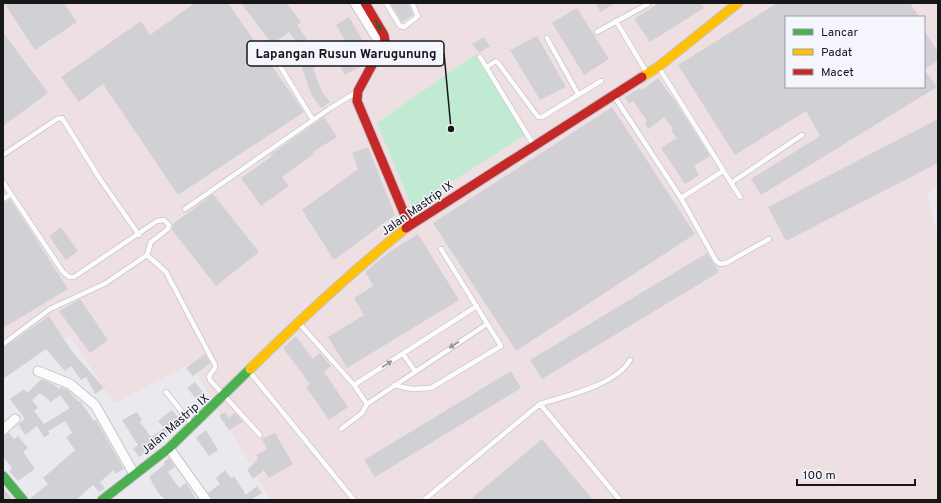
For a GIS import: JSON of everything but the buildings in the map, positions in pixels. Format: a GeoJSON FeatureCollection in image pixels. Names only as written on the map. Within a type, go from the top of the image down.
{"type":"FeatureCollection","features":[{"type":"Feature","properties":{"kind":"street"},"geometry":{"type":"LineString","coordinates":[[355,3],[383,48]]}},
{"type":"Feature","properties":{"kind":"street"},"geometry":{"type":"LineString","coordinates":[[365,3],[384,35],[385,41],[383,48],[358,91],[357,101],[410,225]]}},
{"type":"Feature","properties":{"kind":"street","name":"Jalan Mastrip IX"},"geometry":{"type":"LineString","coordinates":[[102,500],[169,448],[224,396],[298,322],[372,255],[410,225],[658,67],[738,3]]}},
{"type":"Feature","properties":{"kind":"street"},"geometry":{"type":"LineString","coordinates":[[38,371],[70,384],[95,405],[134,474]]}},
{"type":"Feature","properties":{"kind":"street"},"geometry":{"type":"LineString","coordinates":[[3,430],[15,419]]}},
{"type":"Feature","properties":{"kind":"street"},"geometry":{"type":"LineString","coordinates":[[169,448],[206,500]]}},
{"type":"Feature","properties":{"kind":"street"},"geometry":{"type":"LineString","coordinates":[[3,476],[22,500]]}},
{"type":"Feature","properties":{"kind":"lane"},"geometry":{"type":"LineString","coordinates":[[388,4],[400,26],[404,27],[418,16],[412,3]]}},
{"type":"Feature","properties":{"kind":"lane"},"geometry":{"type":"LineString","coordinates":[[597,32],[648,4]]}},
{"type":"Feature","properties":{"kind":"lane"},"geometry":{"type":"LineString","coordinates":[[616,21],[647,74]]}},
{"type":"Feature","properties":{"kind":"lane"},"geometry":{"type":"LineString","coordinates":[[547,38],[578,94]]}},
{"type":"Feature","properties":{"kind":"lane"},"geometry":{"type":"LineString","coordinates":[[272,53],[312,120]]}},
{"type":"Feature","properties":{"kind":"lane"},"geometry":{"type":"LineString","coordinates":[[480,57],[534,146]]}},
{"type":"Feature","properties":{"kind":"lane"},"geometry":{"type":"LineString","coordinates":[[487,67],[496,61],[500,64],[538,117],[542,117],[601,81]]}},
{"type":"Feature","properties":{"kind":"lane"},"geometry":{"type":"LineString","coordinates":[[658,67],[740,197]]}},
{"type":"Feature","properties":{"kind":"lane"},"geometry":{"type":"LineString","coordinates":[[185,209],[312,120],[358,91]]}},
{"type":"Feature","properties":{"kind":"lane"},"geometry":{"type":"LineString","coordinates":[[614,96],[681,198],[716,261],[720,264],[726,263],[769,239]]}},
{"type":"Feature","properties":{"kind":"lane"},"geometry":{"type":"LineString","coordinates":[[3,155],[57,119],[62,118],[100,179],[139,235]]}},
{"type":"Feature","properties":{"kind":"lane"},"geometry":{"type":"LineString","coordinates":[[731,183],[802,135]]}},
{"type":"Feature","properties":{"kind":"lane"},"geometry":{"type":"LineString","coordinates":[[681,198],[723,171]]}},
{"type":"Feature","properties":{"kind":"lane"},"geometry":{"type":"LineString","coordinates":[[3,182],[63,272],[69,277],[74,277],[139,235],[160,219],[164,220],[169,225],[168,229],[151,242],[147,255],[106,283],[50,308],[3,344]]}},
{"type":"Feature","properties":{"kind":"lane"},"geometry":{"type":"LineString","coordinates":[[3,199],[11,194]]}},
{"type":"Feature","properties":{"kind":"lane"},"geometry":{"type":"LineString","coordinates":[[394,385],[412,388],[431,388],[501,346],[500,342],[487,324],[441,249]]}},
{"type":"Feature","properties":{"kind":"lane"},"geometry":{"type":"LineString","coordinates":[[147,255],[166,272],[215,365],[215,368],[209,376],[210,380],[260,435]]}},
{"type":"Feature","properties":{"kind":"lane"},"geometry":{"type":"LineString","coordinates":[[354,385],[477,306]]}},
{"type":"Feature","properties":{"kind":"lane"},"geometry":{"type":"LineString","coordinates":[[298,322],[354,385],[367,404]]}},
{"type":"Feature","properties":{"kind":"lane"},"geometry":{"type":"LineString","coordinates":[[341,429],[362,413],[367,404],[487,324]]}},
{"type":"Feature","properties":{"kind":"lane"},"geometry":{"type":"LineString","coordinates":[[403,354],[415,371]]}},
{"type":"Feature","properties":{"kind":"lane"},"geometry":{"type":"LineString","coordinates":[[424,500],[540,404],[582,391],[607,380],[626,368],[630,360]]}},
{"type":"Feature","properties":{"kind":"lane"},"geometry":{"type":"LineString","coordinates":[[249,371],[354,500]]}},
{"type":"Feature","properties":{"kind":"lane"},"geometry":{"type":"LineString","coordinates":[[166,392],[193,426]]}},
{"type":"Feature","properties":{"kind":"lane"},"geometry":{"type":"LineString","coordinates":[[540,404],[620,500]]}},
{"type":"Feature","properties":{"kind":"shaded area"},"geometry":{"type":"Polygon","coordinates":[[[3,3],[938,3],[938,185],[927,193],[938,239],[938,500],[271,500],[191,364],[114,403],[69,335],[3,377],[3,3]]]}},
{"type":"Feature","properties":{"kind":"green space"},"geometry":{"type":"Polygon","coordinates":[[[476,54],[525,135],[412,207],[377,123],[476,54]]]}},
{"type":"Feature","properties":{"kind":"traffic: fast"},"geometry":{"type":"LineString","coordinates":[[102,500],[169,448],[250,369]]}},
{"type":"Feature","properties":{"kind":"traffic: fast"},"geometry":{"type":"LineString","coordinates":[[3,476],[23,500]]}},
{"type":"Feature","properties":{"kind":"traffic: slow"},"geometry":{"type":"LineString","coordinates":[[642,77],[658,67],[738,3]]}},
{"type":"Feature","properties":{"kind":"traffic: slow"},"geometry":{"type":"LineString","coordinates":[[250,369],[326,297],[406,228]]}},
{"type":"Feature","properties":{"kind":"traffic: jam"},"geometry":{"type":"LineString","coordinates":[[365,3],[384,35],[385,41],[358,91],[357,101],[409,225]]}},
{"type":"Feature","properties":{"kind":"traffic: jam"},"geometry":{"type":"LineString","coordinates":[[406,228],[642,77]]}},
{"type":"Feature","properties":{"kind":"place","name":"Lapangan Rusun Warugunung"},"geometry":{"type":"Point","coordinates":[451,129]}}]}
